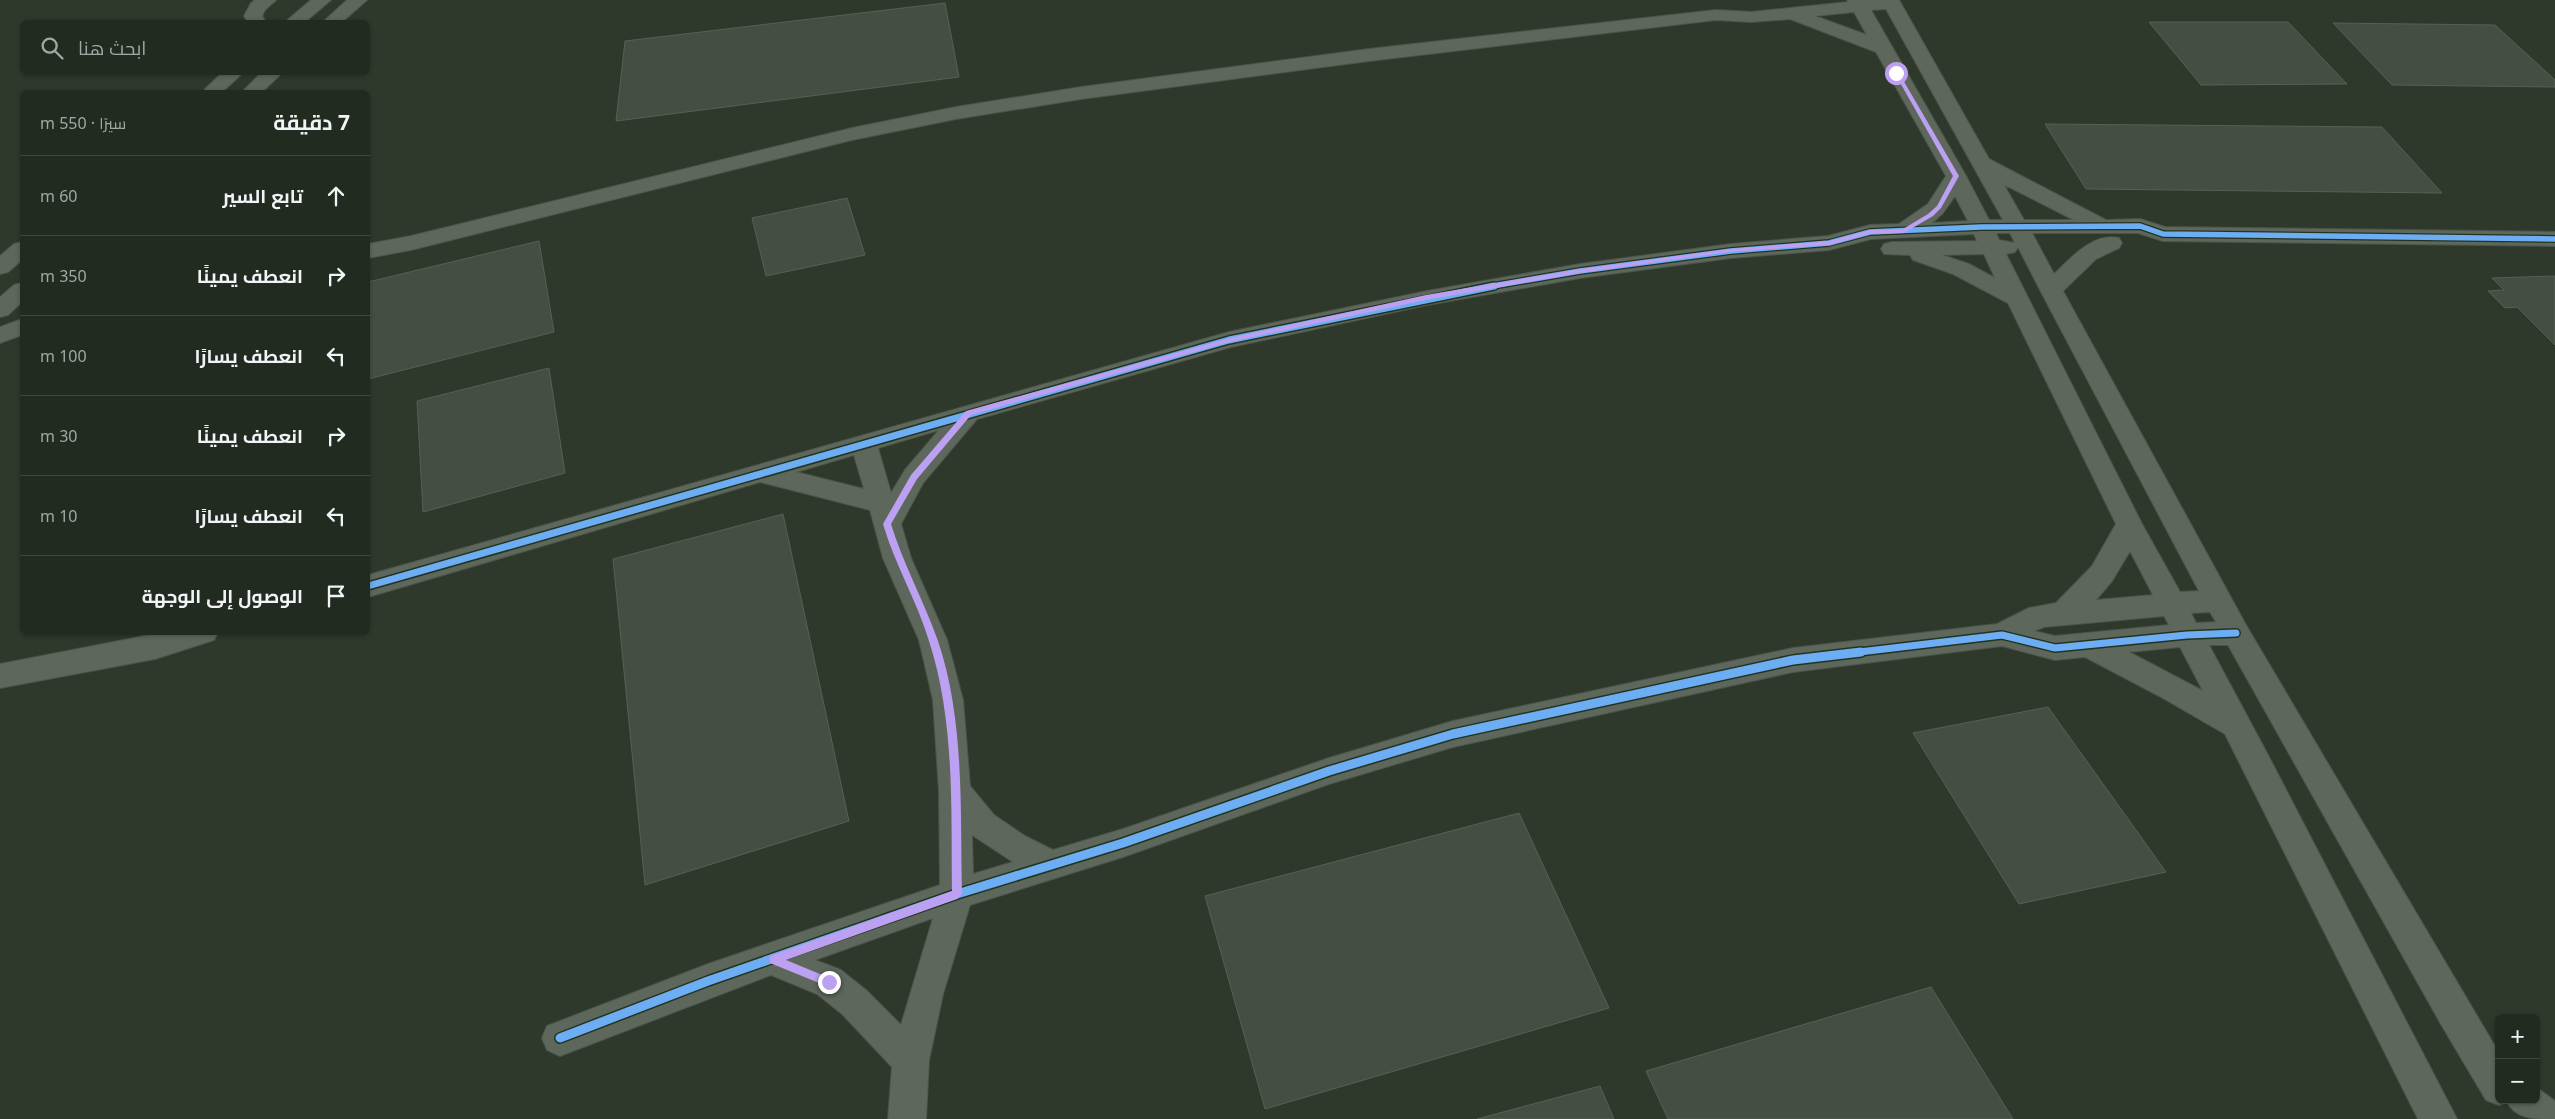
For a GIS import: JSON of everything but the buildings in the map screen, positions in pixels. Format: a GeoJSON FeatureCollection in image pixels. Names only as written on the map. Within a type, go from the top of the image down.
{"type":"FeatureCollection","features":[{"type":"Feature","properties":{"kind":"street"},"geometry":{"type":"LineString","coordinates":[[255,20],[252,16],[257,7],[267,0]]}},
{"type":"Feature","properties":{"kind":"street"},"geometry":{"type":"LineString","coordinates":[[297,20],[322,0]]}},
{"type":"Feature","properties":{"kind":"street"},"geometry":{"type":"LineString","coordinates":[[334,20],[358,0]]}},
{"type":"Feature","properties":{"kind":"street"},"geometry":{"type":"LineString","coordinates":[[370,251],[852,134],[956,113],[1081,93],[1369,55],[1716,15],[1750,17],[1785,6],[1891,1],[2051,290],[2236,633],[2454,1014],[2495,1080]]}},
{"type":"Feature","properties":{"kind":"street"},"geometry":{"type":"LineString","coordinates":[[1857,2],[1956,176],[2129,524],[2236,725],[2434,1115]]}},
{"type":"Feature","properties":{"kind":"street"},"geometry":{"type":"LineString","coordinates":[[1785,6],[1882,48]]}},
{"type":"Feature","properties":{"kind":"street"},"geometry":{"type":"LineString","coordinates":[[213,90],[231,75]]}},
{"type":"Feature","properties":{"kind":"street"},"geometry":{"type":"LineString","coordinates":[[253,90],[271,75]]}},
{"type":"Feature","properties":{"kind":"street"},"geometry":{"type":"LineString","coordinates":[[1979,162],[2108,235]]}},
{"type":"Feature","properties":{"kind":"street"},"geometry":{"type":"LineString","coordinates":[[1903,240],[1939,207],[1956,176]]}},
{"type":"Feature","properties":{"kind":"street"},"geometry":{"type":"LineString","coordinates":[[0,244],[20,234]]}},
{"type":"Feature","properties":{"kind":"street"},"geometry":{"type":"LineString","coordinates":[[370,585],[968,413],[1230,340],[1426,298],[1618,266],[1730,250],[1829,243],[1880,249],[1903,240],[2021,236],[2108,235],[2152,242],[2163,234],[2555,239]]}},
{"type":"Feature","properties":{"kind":"street"},"geometry":{"type":"LineString","coordinates":[[2051,290],[2108,235]]}},
{"type":"Feature","properties":{"kind":"street"},"geometry":{"type":"LineString","coordinates":[[1903,240],[2016,298]]}},
{"type":"Feature","properties":{"kind":"street"},"geometry":{"type":"LineString","coordinates":[[0,268],[20,251]]}},
{"type":"Feature","properties":{"kind":"street"},"geometry":{"type":"LineString","coordinates":[[0,268],[20,269]]}},
{"type":"Feature","properties":{"kind":"street"},"geometry":{"type":"LineString","coordinates":[[0,310],[16,293]]}},
{"type":"Feature","properties":{"kind":"street"},"geometry":{"type":"LineString","coordinates":[[0,335],[20,327]]}},
{"type":"Feature","properties":{"kind":"street"},"geometry":{"type":"LineString","coordinates":[[883,514],[968,413]]}},
{"type":"Feature","properties":{"kind":"street"},"geometry":{"type":"LineString","coordinates":[[864,444],[897,558],[934,640],[948,700],[955,791],[957,894],[935,961],[911,1060],[907,1119]]}},
{"type":"Feature","properties":{"kind":"street"},"geometry":{"type":"LineString","coordinates":[[760,474],[811,484],[883,514]]}},
{"type":"Feature","properties":{"kind":"street"},"geometry":{"type":"LineString","coordinates":[[2063,614],[2090,591],[2102,575],[2116,553],[2129,524]]}},
{"type":"Feature","properties":{"kind":"street"},"geometry":{"type":"LineString","coordinates":[[2002,635],[2038,616],[2218,600]]}},
{"type":"Feature","properties":{"kind":"street"},"geometry":{"type":"LineString","coordinates":[[560,1038],[708,981],[774,960],[957,894],[1122,843],[1329,771],[1453,734],[1793,660],[2002,635],[2055,648],[2187,635],[2236,633]]}},
{"type":"Feature","properties":{"kind":"street"},"geometry":{"type":"LineString","coordinates":[[0,676],[155,647],[194,635]]}},
{"type":"Feature","properties":{"kind":"street"},"geometry":{"type":"LineString","coordinates":[[2089,645],[2172,688],[2236,725]]}},
{"type":"Feature","properties":{"kind":"street"},"geometry":{"type":"LineString","coordinates":[[955,791],[983,825],[1014,846],[1051,865]]}},
{"type":"Feature","properties":{"kind":"street"},"geometry":{"type":"LineString","coordinates":[[774,960],[829,982],[854,1002],[911,1060]]}},
{"type":"Feature","properties":{"kind":"street"},"geometry":{"type":"LineString","coordinates":[[2510,1104],[2519,1119]]}},
{"type":"Feature","properties":{"kind":"street"},"geometry":{"type":"LineString","coordinates":[[2529,1104],[2549,1119]]}},
{"type":"Feature","properties":{"kind":"cycle path"},"geometry":{"type":"LineString","coordinates":[[370,585],[968,413],[1229,340],[1427,298],[1580,271],[1731,251],[1829,243],[1870,232],[1981,227],[2140,226],[2163,234],[2555,239]]}},
{"type":"Feature","properties":{"kind":"cycle path"},"geometry":{"type":"LineString","coordinates":[[560,1038],[708,981],[957,894],[1123,843],[1329,771],[1453,734],[1793,660],[2002,635],[2055,648],[2187,635],[2236,633]]}},
{"type":"Feature","properties":{"kind":"route"},"geometry":{"type":"LineString","coordinates":[[829,982],[774,960],[957,894],[955,791],[948,700],[934,640],[897,558],[887,524],[914,477],[968,413],[1230,340],[1426,298],[1580,271],[1730,250],[1829,243],[1870,232],[1904,231],[1930,215],[1939,207],[1956,176],[1896,73]]}}]}
